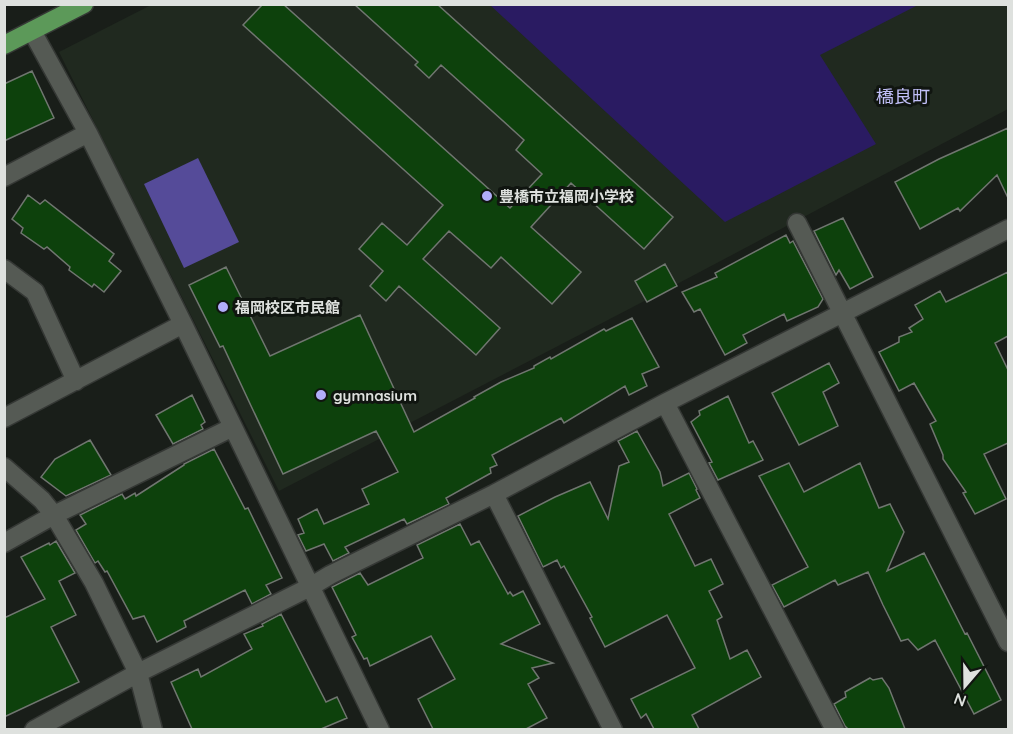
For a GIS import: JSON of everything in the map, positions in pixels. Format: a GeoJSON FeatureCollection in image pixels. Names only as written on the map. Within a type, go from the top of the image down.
{"type":"FeatureCollection","features":[{"type":"Feature","properties":{"kind":"main road"},"geometry":{"type":"LineString","coordinates":[[4,45],[84,4]]}},
{"type":"Feature","properties":{"kind":"street"},"geometry":{"type":"LineString","coordinates":[[32,31],[88,133],[380,729]]}},
{"type":"Feature","properties":{"kind":"street"},"geometry":{"type":"LineString","coordinates":[[4,177],[88,133]]}},
{"type":"Feature","properties":{"kind":"street"},"geometry":{"type":"LineString","coordinates":[[797,223],[1008,642]]}},
{"type":"Feature","properties":{"kind":"street"},"geometry":{"type":"LineString","coordinates":[[34,729],[138,673],[494,494],[665,403],[1008,229]]}},
{"type":"Feature","properties":{"kind":"street"},"geometry":{"type":"LineString","coordinates":[[4,269],[35,292],[76,381]]}},
{"type":"Feature","properties":{"kind":"street"},"geometry":{"type":"LineString","coordinates":[[4,418],[183,324]]}},
{"type":"Feature","properties":{"kind":"street"},"geometry":{"type":"LineString","coordinates":[[665,403],[835,729]]}},
{"type":"Feature","properties":{"kind":"street"},"geometry":{"type":"LineString","coordinates":[[4,543],[54,515],[233,427]]}},
{"type":"Feature","properties":{"kind":"street"},"geometry":{"type":"LineString","coordinates":[[4,467],[42,500],[54,515],[94,583],[138,673],[153,729]]}},
{"type":"Feature","properties":{"kind":"street"},"geometry":{"type":"LineString","coordinates":[[494,494],[613,729]]}},
{"type":"Feature","properties":{"kind":"shaded area","name":"豊橋市立福岡小学校"},"geometry":{"type":"Polygon","coordinates":[[[151,5],[1008,5],[1008,109],[279,491],[59,52],[151,5]]]}},
{"type":"Feature","properties":{"kind":"shaded area"},"geometry":{"type":"Polygon","coordinates":[[[490,5],[918,5],[820,55],[876,144],[725,222],[490,5]]]}},
{"type":"Feature","properties":{"kind":"shaded area"},"geometry":{"type":"Polygon","coordinates":[[[198,158],[239,242],[184,268],[144,184],[198,158]]]}},
{"type":"Feature","properties":{"kind":"building"},"geometry":{"type":"Polygon","coordinates":[[[263,4],[283,4],[510,208],[542,174],[516,150],[524,140],[441,65],[429,78],[415,65],[418,62],[354,4],[437,4],[673,217],[644,249],[571,183],[531,227],[581,272],[552,304],[501,257],[491,268],[449,231],[423,259],[500,328],[476,355],[399,286],[386,301],[370,286],[383,271],[359,249],[382,223],[407,245],[443,205],[243,25],[263,4]]]}},
{"type":"Feature","properties":{"kind":"building"},"geometry":{"type":"Polygon","coordinates":[[[32,71],[54,118],[4,141],[4,84],[32,71]]]}},
{"type":"Feature","properties":{"kind":"building"},"geometry":{"type":"Polygon","coordinates":[[[1008,128],[1008,198],[997,175],[960,211],[958,208],[920,229],[895,182],[1008,128]]]}},
{"type":"Feature","properties":{"kind":"building"},"geometry":{"type":"Polygon","coordinates":[[[28,195],[40,204],[45,200],[114,254],[109,261],[121,271],[104,292],[94,284],[92,287],[69,270],[70,267],[47,247],[44,249],[21,233],[23,228],[12,219],[28,195]]]}},
{"type":"Feature","properties":{"kind":"building"},"geometry":{"type":"Polygon","coordinates":[[[843,218],[873,277],[850,289],[839,270],[836,275],[814,231],[843,218]]]}},
{"type":"Feature","properties":{"kind":"building"},"geometry":{"type":"Polygon","coordinates":[[[786,235],[790,243],[793,241],[823,299],[818,307],[787,321],[784,314],[743,335],[747,343],[725,355],[700,309],[694,312],[682,292],[717,277],[715,273],[786,235]]]}},
{"type":"Feature","properties":{"kind":"building"},"geometry":{"type":"Polygon","coordinates":[[[665,264],[677,286],[647,302],[635,281],[665,264]]]}},
{"type":"Feature","properties":{"kind":"building"},"geometry":{"type":"Polygon","coordinates":[[[226,267],[270,356],[360,315],[414,432],[501,382],[534,368],[550,357],[551,359],[604,329],[606,331],[632,318],[659,367],[642,374],[647,386],[629,395],[625,386],[564,423],[561,418],[492,455],[497,465],[490,468],[491,473],[446,498],[449,504],[407,524],[404,519],[345,547],[349,553],[333,561],[324,544],[306,551],[298,535],[304,533],[298,519],[317,509],[324,524],[369,504],[362,489],[398,472],[376,431],[283,474],[223,346],[220,347],[189,285],[226,267]]]}},
{"type":"Feature","properties":{"kind":"building"},"geometry":{"type":"Polygon","coordinates":[[[1008,272],[1008,336],[995,343],[1008,370],[1008,443],[984,454],[1006,499],[975,514],[963,493],[966,492],[943,459],[930,424],[936,421],[914,383],[899,391],[879,352],[899,342],[899,337],[912,332],[909,328],[923,319],[915,305],[940,291],[946,302],[1008,272]]]}},
{"type":"Feature","properties":{"kind":"building"},"geometry":{"type":"Polygon","coordinates":[[[829,363],[839,383],[823,392],[838,426],[799,445],[772,393],[829,363]]]}},
{"type":"Feature","properties":{"kind":"building"},"geometry":{"type":"Polygon","coordinates":[[[192,395],[205,422],[201,425],[203,429],[173,444],[156,415],[192,395]]]}},
{"type":"Feature","properties":{"kind":"building"},"geometry":{"type":"Polygon","coordinates":[[[728,396],[749,443],[753,441],[763,460],[718,480],[709,463],[712,462],[691,422],[700,415],[699,411],[728,396]]]}},
{"type":"Feature","properties":{"kind":"building"},"geometry":{"type":"Polygon","coordinates":[[[637,431],[660,472],[663,486],[689,473],[700,498],[669,514],[695,566],[711,559],[723,584],[709,591],[722,617],[717,620],[730,659],[747,650],[761,677],[692,715],[699,729],[654,729],[646,714],[641,718],[631,699],[695,668],[667,615],[605,647],[590,618],[592,617],[564,566],[561,568],[557,560],[543,567],[518,516],[590,482],[608,519],[619,466],[629,462],[618,441],[637,431]]]}},
{"type":"Feature","properties":{"kind":"building"},"geometry":{"type":"Polygon","coordinates":[[[90,440],[111,475],[66,496],[41,477],[55,459],[90,440]]]}},
{"type":"Feature","properties":{"kind":"building"},"geometry":{"type":"Polygon","coordinates":[[[214,449],[245,509],[248,508],[282,578],[266,585],[271,594],[252,604],[245,590],[184,621],[186,627],[157,642],[144,616],[133,619],[107,571],[105,572],[98,561],[95,563],[76,530],[86,524],[80,515],[122,494],[125,499],[135,493],[136,496],[184,464],[214,449]]]}},
{"type":"Feature","properties":{"kind":"building"},"geometry":{"type":"Polygon","coordinates":[[[789,463],[804,492],[860,463],[879,508],[890,504],[904,532],[887,571],[924,553],[1001,700],[974,714],[935,640],[918,650],[908,639],[901,641],[868,572],[838,585],[835,580],[784,607],[772,585],[808,567],[759,476],[789,463]]]}},
{"type":"Feature","properties":{"kind":"building"},"geometry":{"type":"Polygon","coordinates":[[[460,524],[471,545],[479,541],[508,594],[510,592],[513,596],[523,591],[540,624],[501,644],[553,663],[532,668],[539,678],[528,684],[547,718],[526,729],[433,729],[418,699],[455,679],[431,636],[370,666],[352,637],[356,635],[332,587],[360,573],[368,585],[423,558],[417,545],[460,524]]]}},
{"type":"Feature","properties":{"kind":"building"},"geometry":{"type":"Polygon","coordinates":[[[56,541],[75,573],[59,581],[76,615],[51,627],[79,682],[4,717],[4,618],[45,599],[21,557],[56,541]]]}},
{"type":"Feature","properties":{"kind":"building"},"geometry":{"type":"Polygon","coordinates":[[[281,614],[326,702],[337,697],[347,718],[321,729],[192,729],[171,682],[198,669],[201,677],[252,649],[244,634],[263,626],[262,624],[281,614]]]}},
{"type":"Feature","properties":{"kind":"building"},"geometry":{"type":"Polygon","coordinates":[[[870,678],[873,680],[882,678],[889,688],[905,729],[848,729],[845,726],[834,704],[846,697],[845,692],[870,678]]]}},
{"type":"Feature","properties":{"kind":"place","name":"豊橋市立福岡小学校"},"geometry":{"type":"Point","coordinates":[487,196]}},
{"type":"Feature","properties":{"kind":"place","name":"福岡校区市民館"},"geometry":{"type":"Point","coordinates":[223,307]}},
{"type":"Feature","properties":{"kind":"place","name":"gymnasium"},"geometry":{"type":"Point","coordinates":[321,395]}},
{"type":"Feature","properties":{"kind":"district","name":"橋良町"},"geometry":{"type":"Point","coordinates":[903,96]}}]}
